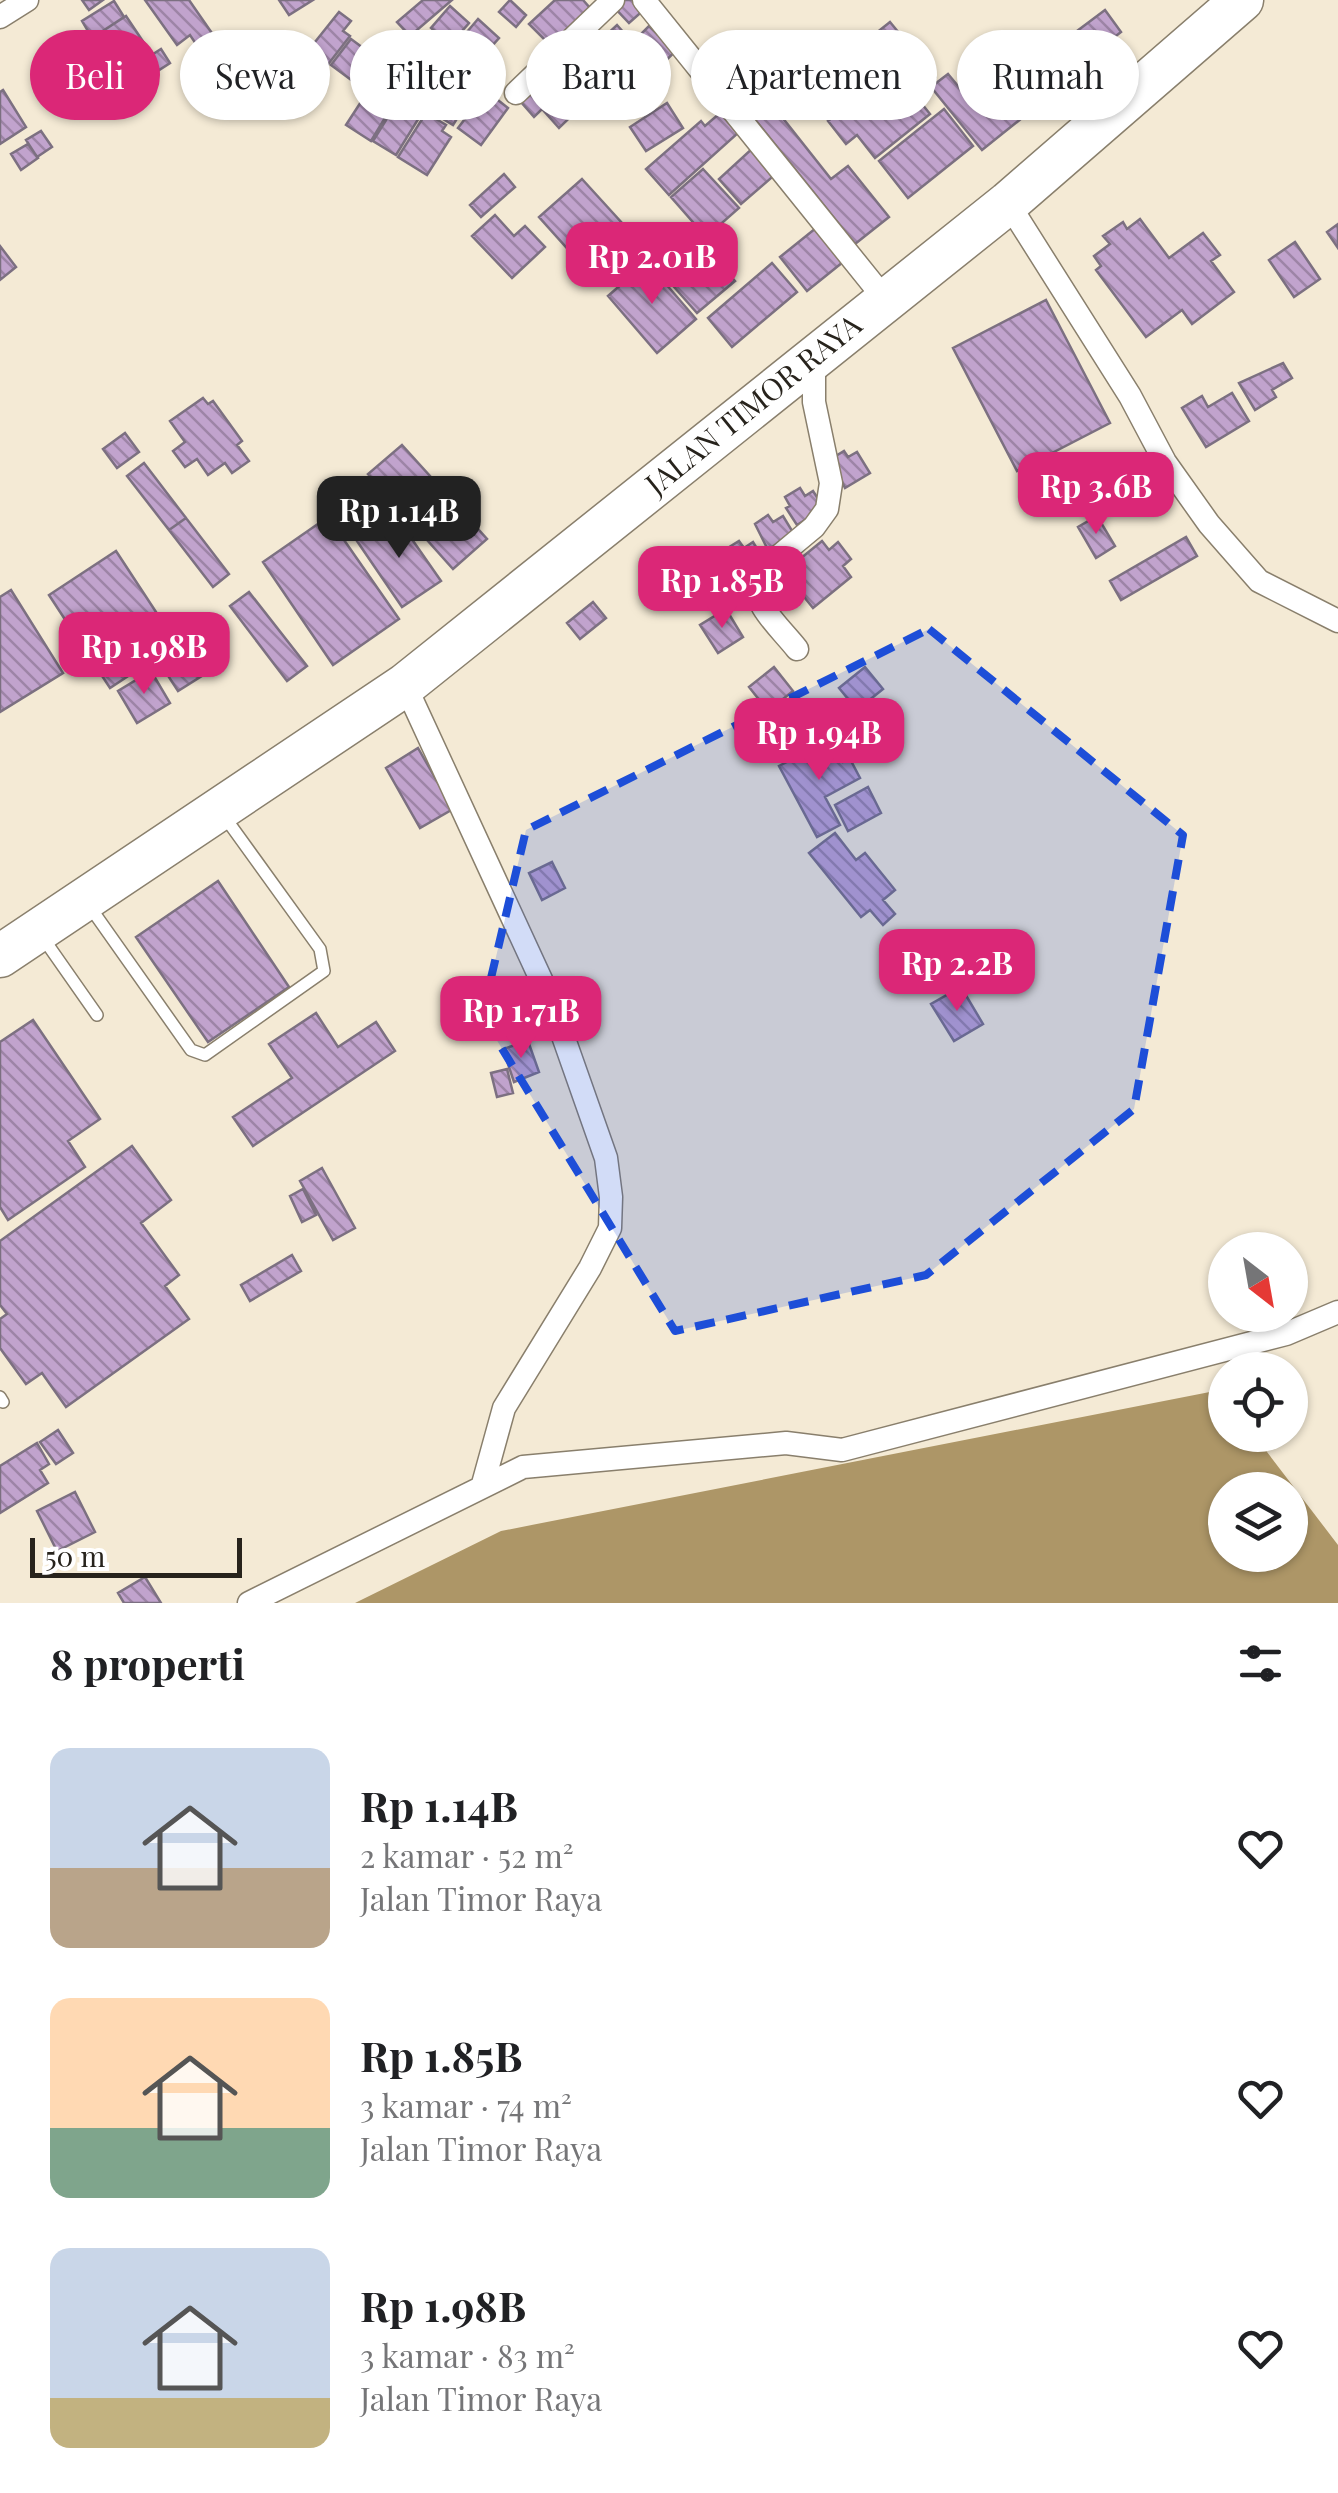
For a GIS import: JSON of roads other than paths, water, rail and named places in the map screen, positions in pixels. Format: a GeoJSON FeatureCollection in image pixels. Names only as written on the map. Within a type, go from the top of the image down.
{"type":"FeatureCollection","features":[{"type":"Feature","properties":{"kind":"highway","name":"JALAN TIMOR RAYA"},"geometry":{"type":"LineString","coordinates":[[0,956],[221,812],[405,685],[884,298],[1008,203],[1242,0]]}},
{"type":"Feature","properties":{"kind":"street"},"geometry":{"type":"LineString","coordinates":[[0,16],[27,0]]}},
{"type":"Feature","properties":{"kind":"street"},"geometry":{"type":"LineString","coordinates":[[516,92],[612,0]]}},
{"type":"Feature","properties":{"kind":"street"},"geometry":{"type":"LineString","coordinates":[[644,0],[884,298]]}},
{"type":"Feature","properties":{"kind":"street"},"geometry":{"type":"LineString","coordinates":[[1008,203],[1130,396],[1165,462],[1209,524],[1258,581],[1338,622]]}},
{"type":"Feature","properties":{"kind":"street"},"geometry":{"type":"LineString","coordinates":[[797,649],[756,598],[754,588],[755,576],[814,527],[828,509],[831,483],[814,402],[814,356]]}},
{"type":"Feature","properties":{"kind":"street"},"geometry":{"type":"LineString","coordinates":[[405,685],[550,999],[606,1158],[612,1197],[610,1228],[590,1268],[504,1408],[483,1484]]}},
{"type":"Feature","properties":{"kind":"street"},"geometry":{"type":"LineString","coordinates":[[248,1603],[523,1467],[786,1443],[842,1450],[1286,1334],[1338,1312]]}},
{"type":"Feature","properties":{"kind":"lane"},"geometry":{"type":"LineString","coordinates":[[85,899],[191,1050],[205,1055],[324,970],[320,949],[221,812]]}},
{"type":"Feature","properties":{"kind":"lane"},"geometry":{"type":"LineString","coordinates":[[39,932],[97,1014]]}}]}
